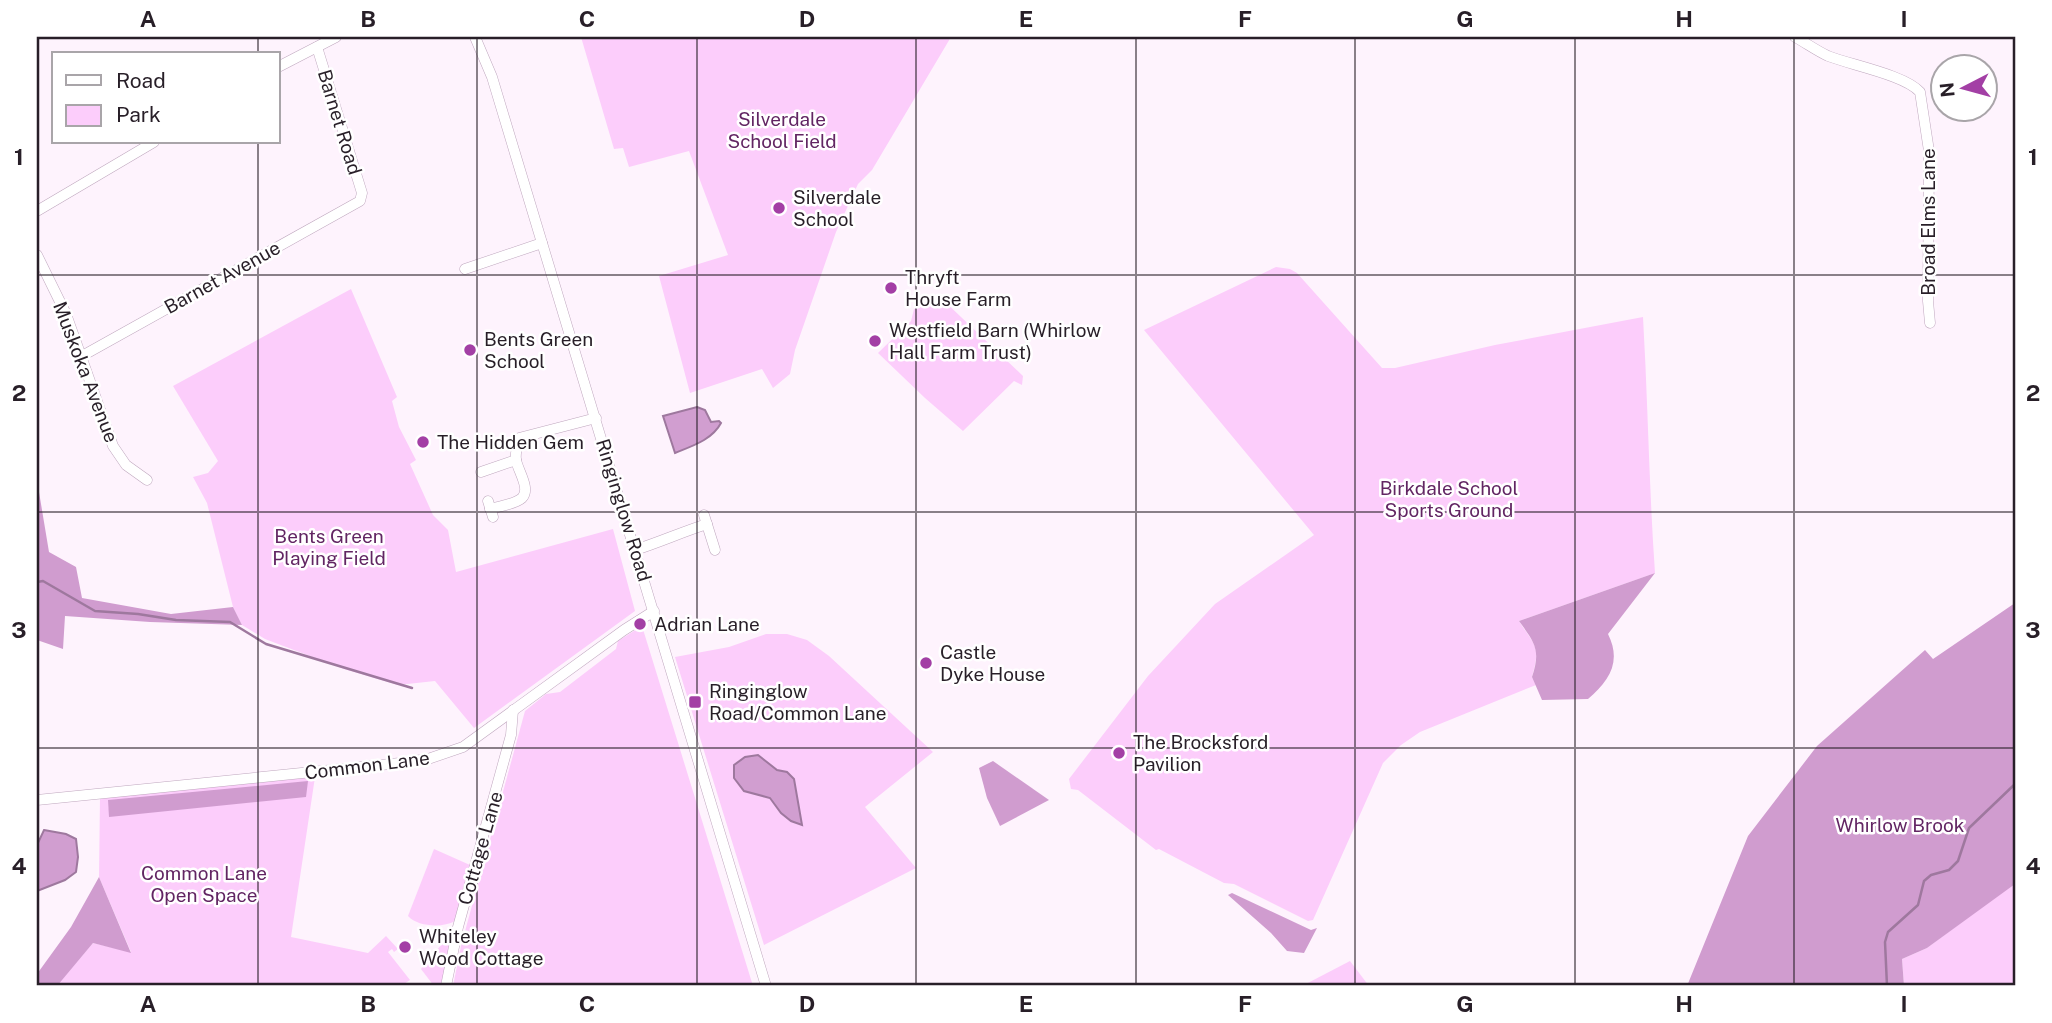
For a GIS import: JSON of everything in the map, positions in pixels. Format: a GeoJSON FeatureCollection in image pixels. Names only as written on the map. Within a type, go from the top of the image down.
{"type":"FeatureCollection","features":[{"type":"Feature","properties":{"kind":"street"},"geometry":{"type":"LineString","coordinates":[[280,66],[336,37]]}},
{"type":"Feature","properties":{"kind":"street","name":"Ringinglow Road"},"geometry":{"type":"LineString","coordinates":[[475,37],[492,77],[766,986]]}},
{"type":"Feature","properties":{"kind":"street","name":"Broad Elms Lane"},"geometry":{"type":"LineString","coordinates":[[1795,37],[1824,54],[1893,77],[1915,86],[1920,92],[1929,151],[1927,301],[1930,323]]}},
{"type":"Feature","properties":{"kind":"street","name":"Barnet Road"},"geometry":{"type":"LineString","coordinates":[[317,47],[362,197]]}},
{"type":"Feature","properties":{"kind":"street"},"geometry":{"type":"LineString","coordinates":[[37,211],[151,144]]}},
{"type":"Feature","properties":{"kind":"street","name":"Barnet Avenue"},"geometry":{"type":"LineString","coordinates":[[82,356],[360,201],[362,197]]}},
{"type":"Feature","properties":{"kind":"street"},"geometry":{"type":"LineString","coordinates":[[464,268],[542,243]]}},
{"type":"Feature","properties":{"kind":"street","name":"Muskoka Avenue"},"geometry":{"type":"LineString","coordinates":[[37,255],[66,314],[113,446],[127,465],[147,480]]}},
{"type":"Feature","properties":{"kind":"street"},"geometry":{"type":"LineString","coordinates":[[490,509],[512,503],[525,493],[516,460],[519,438],[596,418]]}},
{"type":"Feature","properties":{"kind":"street"},"geometry":{"type":"LineString","coordinates":[[481,472],[516,460]]}},
{"type":"Feature","properties":{"kind":"street"},"geometry":{"type":"LineString","coordinates":[[635,550],[669,540],[706,519],[715,550]]}},
{"type":"Feature","properties":{"kind":"street","name":"Common Lane"},"geometry":{"type":"LineString","coordinates":[[37,800],[428,759],[463,747],[654,611]]}},
{"type":"Feature","properties":{"kind":"street","name":"Cottage Lane"},"geometry":{"type":"LineString","coordinates":[[446,986],[458,927],[511,735],[513,710]]}},
{"type":"Feature","properties":{"kind":"green space","name":"Silverdale School Field"},"geometry":{"type":"Polygon","coordinates":[[[581,37],[951,37],[872,170],[858,184],[836,232],[795,350],[790,374],[773,388],[762,369],[690,393],[659,276],[728,255],[689,151],[629,167],[623,148],[614,149],[581,37]]]}},
{"type":"Feature","properties":{"kind":"green space","name":"Birkdale School Sports Ground"},"geometry":{"type":"Polygon","coordinates":[[[1276,267],[1297,273],[1382,368],[1395,368],[1495,345],[1643,317],[1645,349],[1655,573],[1519,621],[1535,647],[1536,659],[1532,677],[1536,685],[1420,732],[1401,745],[1383,763],[1313,920],[1308,921],[1234,884],[1224,883],[1159,849],[1156,850],[1078,790],[1071,789],[1069,779],[1148,676],[1215,604],[1314,535],[1144,330],[1276,267]]]}},
{"type":"Feature","properties":{"kind":"green space","name":"Bents Green Playing Field"},"geometry":{"type":"Polygon","coordinates":[[[351,289],[397,397],[392,401],[399,427],[416,460],[410,464],[433,515],[448,530],[456,572],[613,529],[635,611],[474,728],[435,681],[398,685],[344,669],[265,639],[242,625],[233,607],[207,503],[193,477],[208,473],[218,461],[173,386],[351,289]]]}},
{"type":"Feature","properties":{"kind":"green space"},"geometry":{"type":"Polygon","coordinates":[[[940,297],[1023,376],[1022,385],[1014,381],[963,431],[878,353],[911,321],[914,309],[928,305],[940,297]]]}},
{"type":"Feature","properties":{"kind":"green space"},"geometry":{"type":"Polygon","coordinates":[[[37,480],[49,552],[76,567],[82,598],[171,614],[233,607],[242,625],[65,616],[63,649],[37,640],[37,480]]]}},
{"type":"Feature","properties":{"kind":"green space"},"geometry":{"type":"Polygon","coordinates":[[[1655,573],[1608,634],[1614,653],[1613,662],[1602,685],[1588,699],[1542,700],[1532,677],[1536,660],[1535,647],[1519,621],[1655,573]]]}},
{"type":"Feature","properties":{"kind":"green space","name":"Whirlow Brook"},"geometry":{"type":"Polygon","coordinates":[[[2015,603],[2015,884],[1927,948],[1902,959],[1904,986],[1687,986],[1748,836],[1817,746],[1925,650],[1933,659],[2015,603]]]}},
{"type":"Feature","properties":{"kind":"green space"},"geometry":{"type":"Polygon","coordinates":[[[642,626],[753,986],[453,986],[461,946],[525,711],[546,694],[560,692],[616,649],[618,641],[642,626]]]}},
{"type":"Feature","properties":{"kind":"green space"},"geometry":{"type":"Polygon","coordinates":[[[766,634],[787,634],[807,640],[829,656],[933,752],[865,807],[916,868],[764,945],[675,657],[729,647],[766,634]]]}},
{"type":"Feature","properties":{"kind":"green space"},"geometry":{"type":"Polygon","coordinates":[[[993,761],[1049,800],[1000,826],[987,798],[979,768],[993,761]]]}},
{"type":"Feature","properties":{"kind":"green space","name":"Common Lane Open Space"},"geometry":{"type":"Polygon","coordinates":[[[315,777],[291,937],[368,953],[386,936],[398,949],[388,952],[410,980],[404,984],[406,986],[56,986],[93,943],[131,952],[99,877],[100,797],[315,777]]]}},
{"type":"Feature","properties":{"kind":"green space"},"geometry":{"type":"Polygon","coordinates":[[[308,781],[306,797],[109,817],[108,800],[308,781]]]}},
{"type":"Feature","properties":{"kind":"green space"},"geometry":{"type":"Polygon","coordinates":[[[434,849],[470,865],[455,921],[437,925],[424,924],[408,916],[434,849]]]}},
{"type":"Feature","properties":{"kind":"green space"},"geometry":{"type":"Polygon","coordinates":[[[99,877],[131,953],[93,943],[57,986],[37,986],[37,974],[71,927],[99,877]]]}},
{"type":"Feature","properties":{"kind":"green space"},"geometry":{"type":"Polygon","coordinates":[[[2014,883],[2015,986],[1904,986],[1902,959],[1927,948],[2014,883]]]}},
{"type":"Feature","properties":{"kind":"green space"},"geometry":{"type":"Polygon","coordinates":[[[1232,893],[1311,930],[1317,928],[1304,953],[1287,951],[1228,895],[1232,893]]]}},
{"type":"Feature","properties":{"kind":"green space"},"geometry":{"type":"Polygon","coordinates":[[[452,932],[443,986],[434,986],[421,969],[452,932]]]}},
{"type":"Feature","properties":{"kind":"green space"},"geometry":{"type":"Polygon","coordinates":[[[1350,961],[1369,986],[1302,986],[1350,961]]]}},
{"type":"Feature","properties":{"kind":"shaded area"},"geometry":{"type":"Polygon","coordinates":[[[697,407],[705,410],[711,422],[721,423],[707,438],[675,453],[663,416],[697,407]]]}},
{"type":"Feature","properties":{"kind":"shaded area"},"geometry":{"type":"Polygon","coordinates":[[[758,755],[794,779],[802,825],[781,813],[770,798],[744,791],[734,778],[734,765],[745,757],[758,755]]]}},
{"type":"Feature","properties":{"kind":"shaded area"},"geometry":{"type":"Polygon","coordinates":[[[44,830],[66,834],[76,839],[78,857],[76,872],[65,880],[37,891],[37,845],[44,830]]]}},
{"type":"Feature","properties":{"kind":"waterway"},"geometry":{"type":"LineString","coordinates":[[37,582],[43,581],[95,611],[176,620],[230,622],[266,644],[412,688]]}},
{"type":"Feature","properties":{"kind":"waterway"},"geometry":{"type":"LineString","coordinates":[[1887,986],[1885,942],[1888,932],[1918,905],[1924,881],[1931,875],[1949,870],[1958,861],[1969,828],[2015,784]]}},
{"type":"Feature","properties":{"kind":"place","name":"Silverdale School"},"geometry":{"type":"Point","coordinates":[779,208]}},
{"type":"Feature","properties":{"kind":"place","name":"Thryft House Farm"},"geometry":{"type":"Point","coordinates":[891,288]}},
{"type":"Feature","properties":{"kind":"place","name":"Westfield Barn (Whirlow Hall Farm Trust)"},"geometry":{"type":"Point","coordinates":[875,341]}},
{"type":"Feature","properties":{"kind":"place","name":"Bents Green School"},"geometry":{"type":"Point","coordinates":[470,350]}},
{"type":"Feature","properties":{"kind":"place","name":"The Hidden Gem"},"geometry":{"type":"Point","coordinates":[423,442]}},
{"type":"Feature","properties":{"kind":"place","name":"Adrian Lane"},"geometry":{"type":"Point","coordinates":[640,624]}},
{"type":"Feature","properties":{"kind":"place","name":"Castle Dyke House"},"geometry":{"type":"Point","coordinates":[926,663]}},
{"type":"Feature","properties":{"kind":"place","name":"Ringinglow Road/Common Lane"},"geometry":{"type":"Point","coordinates":[695,702]}},
{"type":"Feature","properties":{"kind":"place","name":"The Brocksford Pavilion"},"geometry":{"type":"Point","coordinates":[1119,753]}},
{"type":"Feature","properties":{"kind":"place","name":"Whiteley Wood Cottage"},"geometry":{"type":"Point","coordinates":[405,947]}}]}
